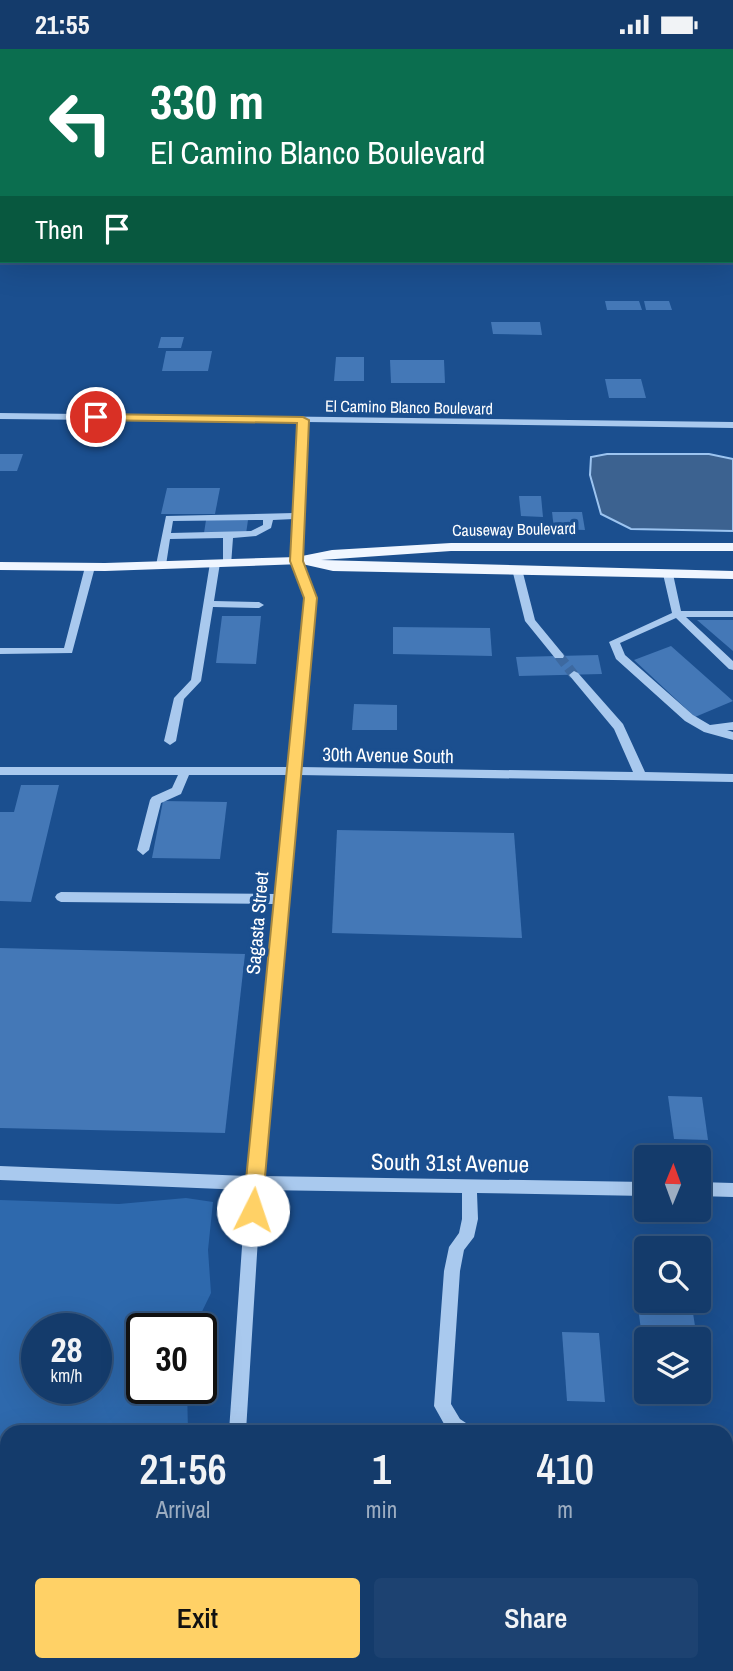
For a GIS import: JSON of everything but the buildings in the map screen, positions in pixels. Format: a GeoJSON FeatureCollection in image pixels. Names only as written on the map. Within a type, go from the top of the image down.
{"type":"FeatureCollection","features":[{"type":"Feature","properties":{"kind":"main road","name":"Causeway Boulevard"},"geometry":{"type":"LineString","coordinates":[[0,566],[297,561],[332,554],[451,547],[733,547]]}},
{"type":"Feature","properties":{"kind":"main road","name":"Causeway Boulevard"},"geometry":{"type":"LineString","coordinates":[[297,561],[333,567],[518,573],[733,575]]}},
{"type":"Feature","properties":{"kind":"street","name":"El Camino Blanco Boulevard"},"geometry":{"type":"LineString","coordinates":[[0,416],[733,425]]}},
{"type":"Feature","properties":{"kind":"street","name":"Sagasta Street"},"geometry":{"type":"LineString","coordinates":[[237,1425],[254,1183],[310,598],[297,561],[303,420]]}},
{"type":"Feature","properties":{"kind":"street"},"geometry":{"type":"LineString","coordinates":[[161,565],[169,518],[299,516]]}},
{"type":"Feature","properties":{"kind":"street"},"geometry":{"type":"LineString","coordinates":[[166,536],[260,533],[268,526],[268,517]]}},
{"type":"Feature","properties":{"kind":"street"},"geometry":{"type":"LineString","coordinates":[[170,741],[179,698],[196,681],[208,604],[228,535]]}},
{"type":"Feature","properties":{"kind":"street"},"geometry":{"type":"LineString","coordinates":[[0,651],[68,650],[90,566]]}},
{"type":"Feature","properties":{"kind":"street"},"geometry":{"type":"LineString","coordinates":[[518,573],[530,621]]}},
{"type":"Feature","properties":{"kind":"street"},"geometry":{"type":"LineString","coordinates":[[668,575],[677,614],[733,667]]}},
{"type":"Feature","properties":{"kind":"street"},"geometry":{"type":"LineString","coordinates":[[208,604],[259,605]]}},
{"type":"Feature","properties":{"kind":"street"},"geometry":{"type":"LineString","coordinates":[[733,614],[677,614],[614,642],[620,657],[688,718],[708,729],[733,736]]}},
{"type":"Feature","properties":{"kind":"street"},"geometry":{"type":"LineString","coordinates":[[574,674],[619,727],[641,777]]}},
{"type":"Feature","properties":{"kind":"street"},"geometry":{"type":"LineString","coordinates":[[708,729],[733,726]]}},
{"type":"Feature","properties":{"kind":"street","name":"30th Avenue South"},"geometry":{"type":"LineString","coordinates":[[0,771],[292,771],[733,778]]}},
{"type":"Feature","properties":{"kind":"street"},"geometry":{"type":"LineString","coordinates":[[143,850],[156,800],[177,791],[185,772]]}},
{"type":"Feature","properties":{"kind":"street"},"geometry":{"type":"LineString","coordinates":[[61,897],[280,899]]}},
{"type":"Feature","properties":{"kind":"street","name":"South 31st Avenue"},"geometry":{"type":"LineString","coordinates":[[0,1173],[254,1183],[634,1189]]}},
{"type":"Feature","properties":{"kind":"street"},"geometry":{"type":"LineString","coordinates":[[453,1425],[442,1406],[452,1271],[457,1247],[466,1237],[470,1219],[469,1186]]}},
{"type":"Feature","properties":{"kind":"street"},"geometry":{"type":"LineString","coordinates":[[711,1189],[733,1190]]}},
{"type":"Feature","properties":{"kind":"lane"},"geometry":{"type":"LineString","coordinates":[[530,621],[559,656]]}},
{"type":"Feature","properties":{"kind":"shaded area"},"geometry":{"type":"Polygon","coordinates":[[[607,454],[709,454],[733,459],[733,531],[631,529],[601,514],[590,475],[591,457],[607,454]]]}},
{"type":"Feature","properties":{"kind":"shaded area"},"geometry":{"type":"Polygon","coordinates":[[[186,1198],[213,1202],[208,1250],[211,1293],[201,1313],[126,1313],[126,1404],[187,1404],[188,1425],[0,1425],[0,1200],[119,1204],[186,1198]]]}},
{"type":"Feature","properties":{"kind":"tunnel"},"geometry":{"type":"LineString","coordinates":[[559,656],[574,675]]}},
{"type":"Feature","properties":{"kind":"route"},"geometry":{"type":"LineString","coordinates":[[96,417],[303,420],[297,561],[310,598],[253,1210]]}}]}
